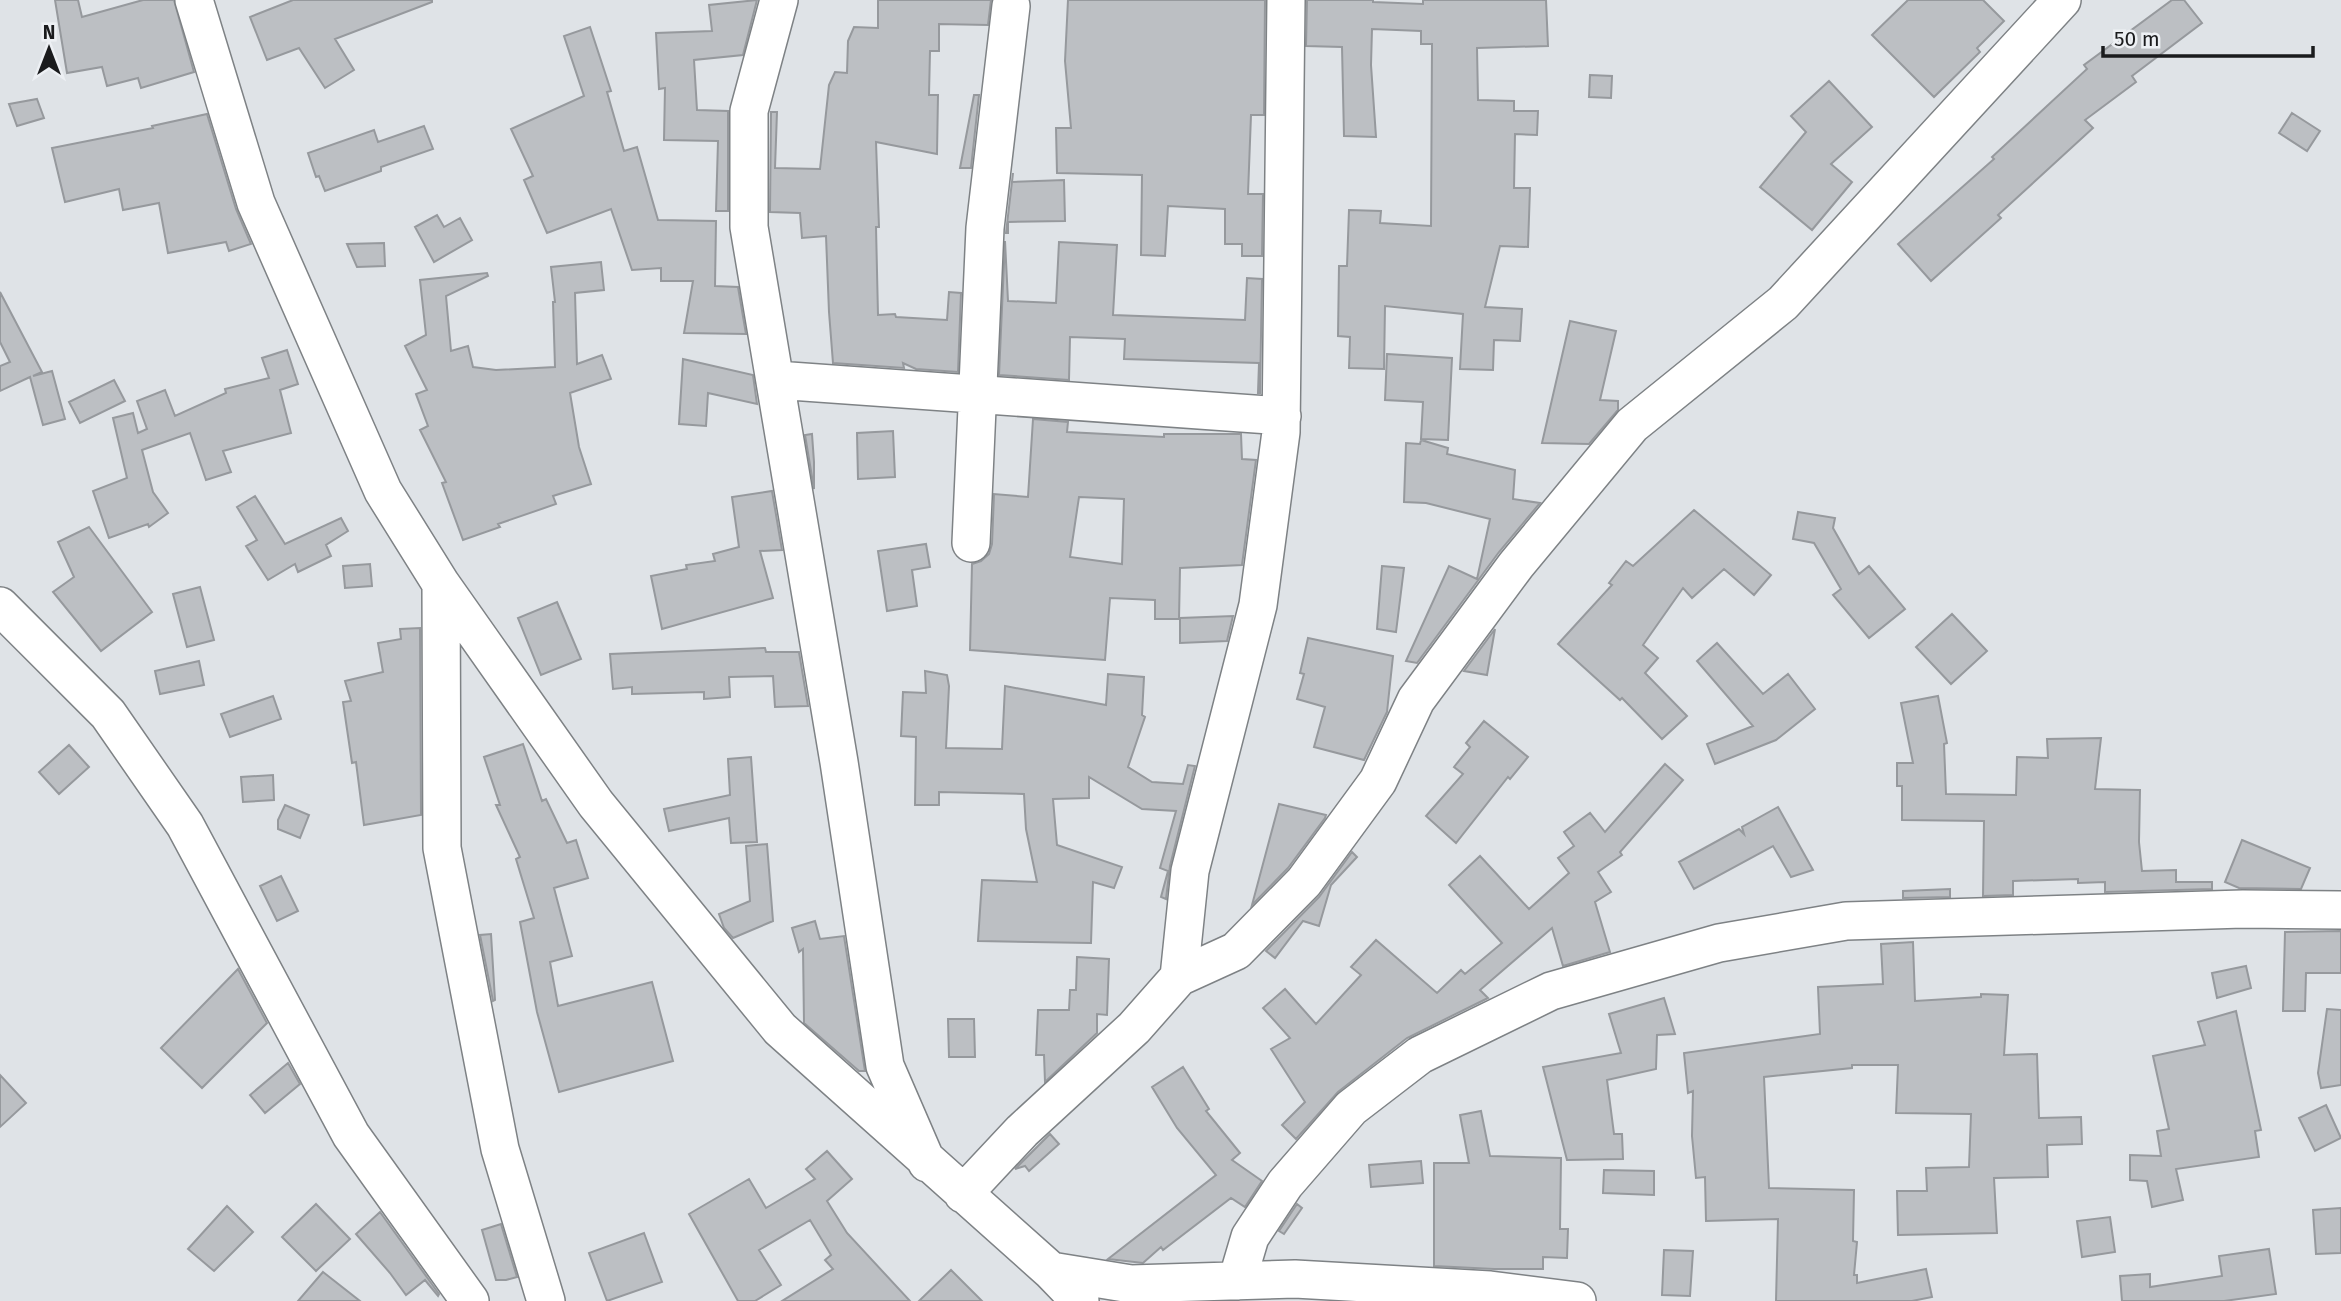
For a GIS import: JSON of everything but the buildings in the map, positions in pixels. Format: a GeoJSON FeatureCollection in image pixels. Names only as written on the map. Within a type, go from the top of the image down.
{"type":"FeatureCollection","features":[{"type":"Feature","properties":{"kind":"street"},"geometry":{"type":"LineString","coordinates":[[194,0],[256,203],[383,491],[440,584],[596,804],[780,1029],[1051,1271],[1080,1301]]}},
{"type":"Feature","properties":{"kind":"street"},"geometry":{"type":"LineString","coordinates":[[779,0],[749,111],[749,227],[837,749],[885,1066],[927,1163]]}},
{"type":"Feature","properties":{"kind":"street"},"geometry":{"type":"LineString","coordinates":[[1179,977],[1190,871],[1258,605],[1282,416],[1286,0]]}},
{"type":"Feature","properties":{"kind":"street"},"geometry":{"type":"LineString","coordinates":[[963,1194],[1022,1131],[1134,1028],[1179,977],[1236,951],[1304,881],[1378,781],[1416,700],[1516,565],[1632,425],[1783,303],[2062,0]]}},
{"type":"Feature","properties":{"kind":"street"},"geometry":{"type":"LineString","coordinates":[[971,543],[985,228],[1011,6]]}},
{"type":"Feature","properties":{"kind":"street"},"geometry":{"type":"LineString","coordinates":[[776,380],[1282,416]]}},
{"type":"Feature","properties":{"kind":"street"},"geometry":{"type":"LineString","coordinates":[[440,584],[442,848],[500,1149],[546,1301]]}},
{"type":"Feature","properties":{"kind":"street"},"geometry":{"type":"LineString","coordinates":[[0,606],[108,714],[177,814],[351,1135],[470,1301]]}},
{"type":"Feature","properties":{"kind":"street"},"geometry":{"type":"LineString","coordinates":[[1237,1281],[1250,1237],[1285,1184],[1352,1108],[1420,1055],[1551,991],[1719,943],[1846,920],[2243,909],[2341,910]]}},
{"type":"Feature","properties":{"kind":"street"},"geometry":{"type":"LineString","coordinates":[[1051,1271],[1131,1284],[1295,1279],[1490,1290],[1577,1301]]}}]}
